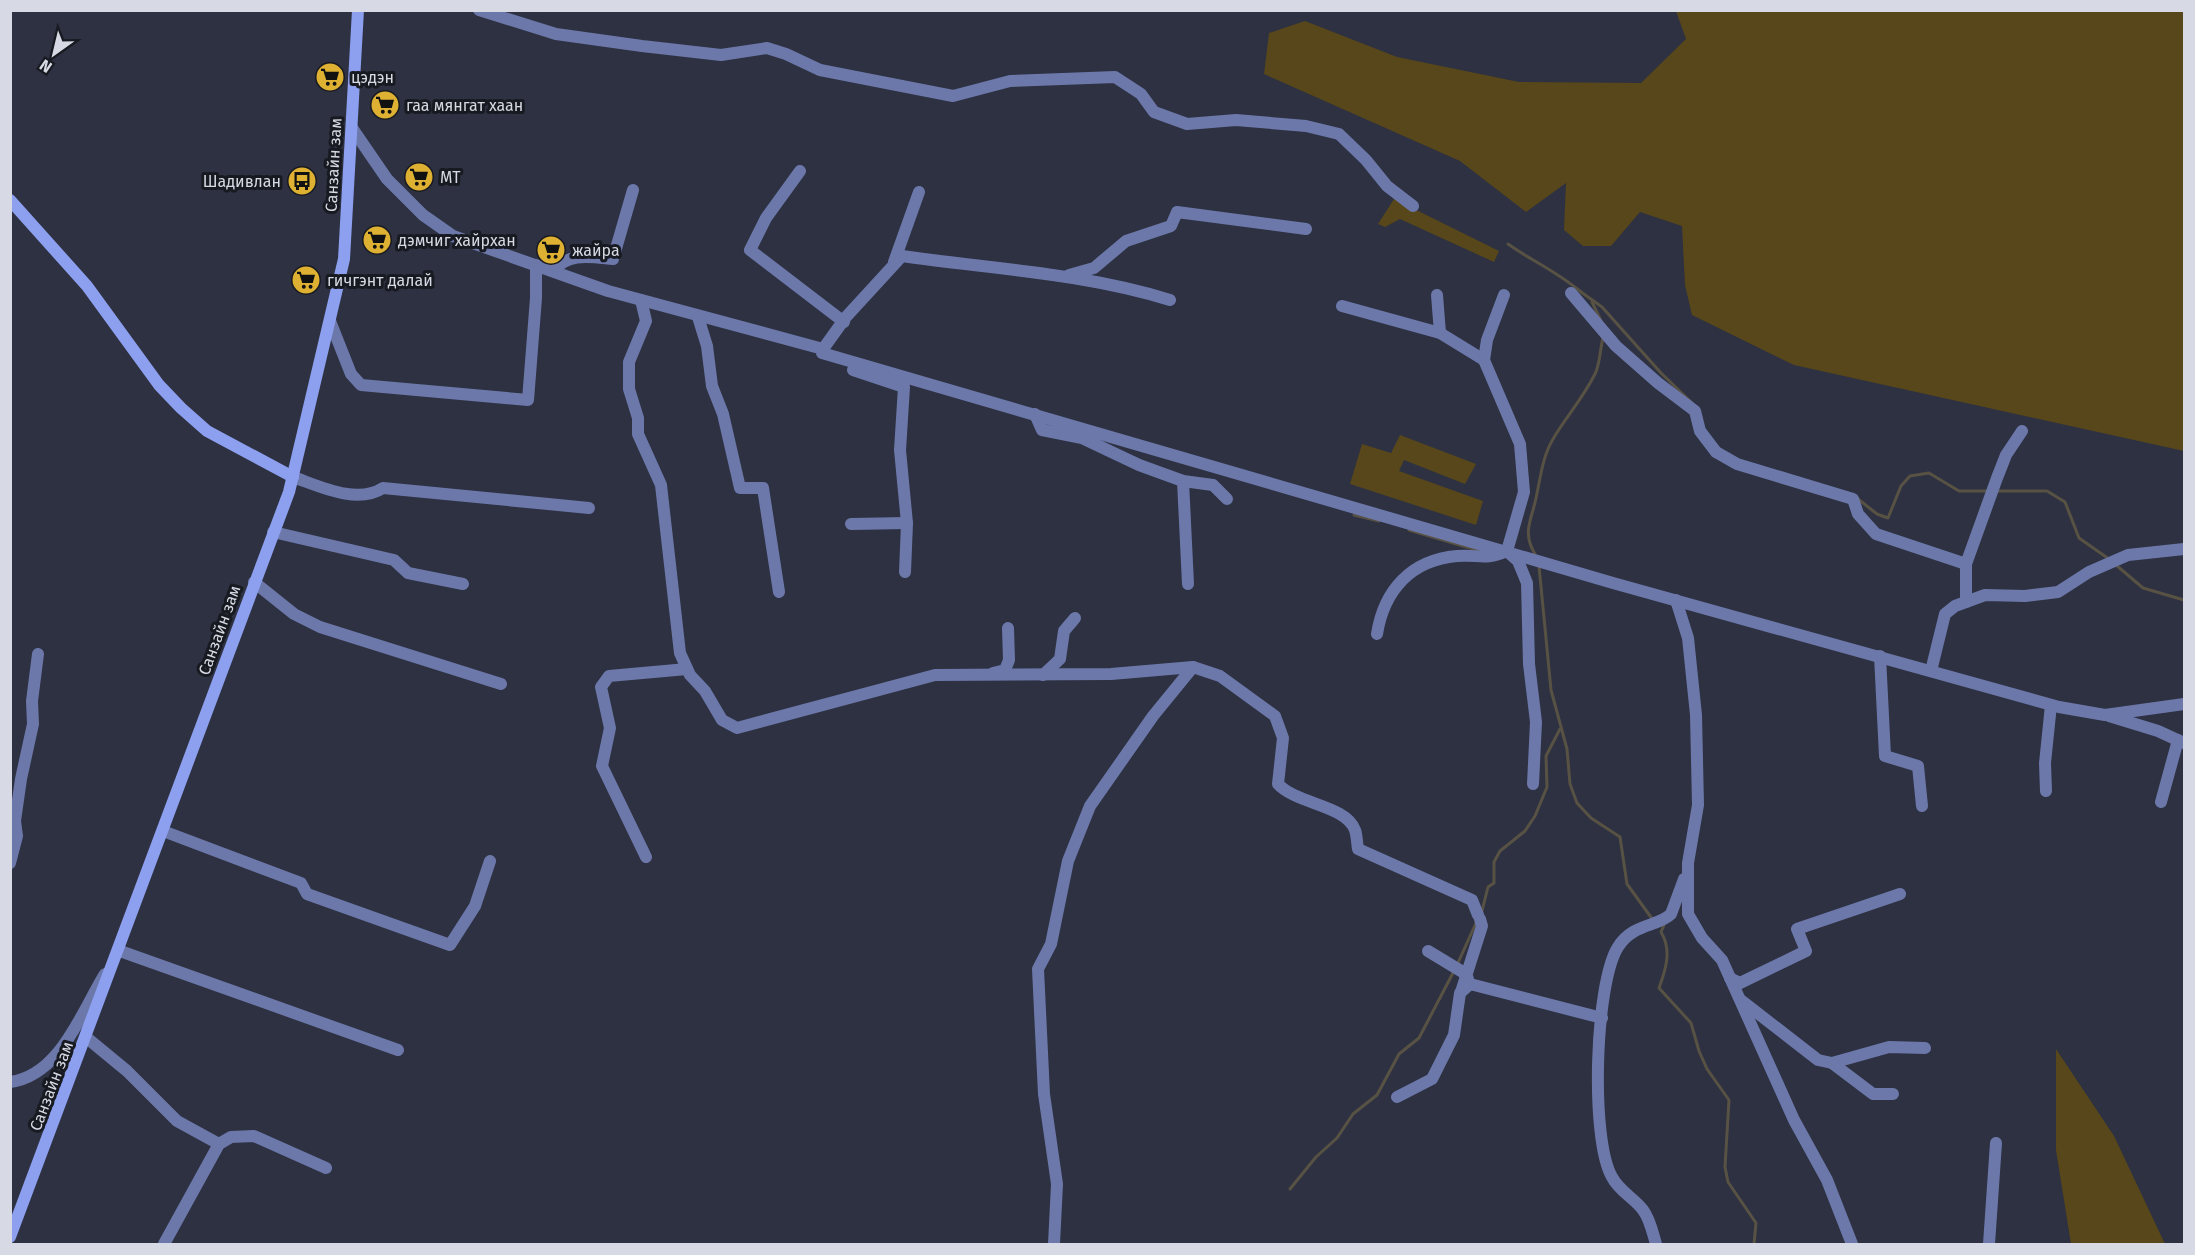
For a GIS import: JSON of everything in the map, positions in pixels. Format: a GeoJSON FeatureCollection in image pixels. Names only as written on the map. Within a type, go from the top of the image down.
{"type":"FeatureCollection","features":[{"type":"Feature","properties":{"kind":"main road","name":"Санзайн зам"},"geometry":{"type":"LineString","coordinates":[[10,1238],[14,1218],[118,956],[293,477],[344,259],[358,10]]}},
{"type":"Feature","properties":{"kind":"main road"},"geometry":{"type":"LineString","coordinates":[[10,200],[87,286],[159,385],[181,408],[207,431],[293,477]]}},
{"type":"Feature","properties":{"kind":"street"},"geometry":{"type":"LineString","coordinates":[[479,10],[556,34],[631,45],[721,56],[766,48],[786,54],[820,70],[953,96],[1010,81],[1115,77],[1141,94],[1154,112],[1187,123],[1236,120],[1306,126],[1339,134],[1366,160],[1387,186],[1413,206]]}},
{"type":"Feature","properties":{"kind":"street"},"geometry":{"type":"LineString","coordinates":[[352,128],[387,179],[423,215],[453,236],[553,271],[698,317],[822,351],[1676,600],[2051,705],[2105,715],[2181,742],[2161,802]]}},
{"type":"Feature","properties":{"kind":"street"},"geometry":{"type":"LineString","coordinates":[[800,171],[766,218],[750,250],[844,322]]}},
{"type":"Feature","properties":{"kind":"street"},"geometry":{"type":"LineString","coordinates":[[553,271],[562,261],[580,257],[613,259],[633,190]]}},
{"type":"Feature","properties":{"kind":"street"},"geometry":{"type":"LineString","coordinates":[[894,263],[919,192]]}},
{"type":"Feature","properties":{"kind":"street"},"geometry":{"type":"LineString","coordinates":[[1062,276],[1094,268],[1126,241],[1171,226],[1177,212],[1306,229]]}},
{"type":"Feature","properties":{"kind":"street"},"geometry":{"type":"LineString","coordinates":[[822,351],[846,317],[902,256],[1062,276],[1131,288],[1170,300]]}},
{"type":"Feature","properties":{"kind":"street"},"geometry":{"type":"LineString","coordinates":[[330,321],[351,374],[361,385],[516,401],[528,400],[536,265]]}},
{"type":"Feature","properties":{"kind":"street"},"geometry":{"type":"LineString","coordinates":[[1571,293],[1616,346],[1658,384],[1695,411],[1700,431],[1716,452],[1737,464],[1853,499],[1858,514],[1876,534],[1902,545],[1966,564]]}},
{"type":"Feature","properties":{"kind":"street"},"geometry":{"type":"LineString","coordinates":[[1437,295],[1440,333]]}},
{"type":"Feature","properties":{"kind":"street"},"geometry":{"type":"LineString","coordinates":[[1504,295],[1487,340],[1484,360],[1520,444],[1524,492],[1507,551]]}},
{"type":"Feature","properties":{"kind":"street"},"geometry":{"type":"LineString","coordinates":[[641,300],[646,321],[629,362],[629,389],[638,418],[638,434],[661,485],[680,652],[687,669],[722,720],[736,728],[935,675],[1111,674],[1193,667],[1220,676],[1275,716],[1283,738],[1278,784],[1287,793],[1344,816],[1355,828],[1358,849],[1472,900],[1482,926],[1465,984],[1454,1035],[1432,1079],[1397,1097]]}},
{"type":"Feature","properties":{"kind":"street"},"geometry":{"type":"LineString","coordinates":[[1342,306],[1440,333],[1484,360]]}},
{"type":"Feature","properties":{"kind":"street"},"geometry":{"type":"LineString","coordinates":[[698,317],[707,346],[712,386],[723,414],[741,488],[763,488],[779,592]]}},
{"type":"Feature","properties":{"kind":"street"},"geometry":{"type":"LineString","coordinates":[[822,351],[827,361],[904,387],[900,450],[907,523],[905,572]]}},
{"type":"Feature","properties":{"kind":"street"},"geometry":{"type":"LineString","coordinates":[[1035,414],[1042,430],[1082,438],[1139,465],[1184,481],[1213,485],[1227,500]]}},
{"type":"Feature","properties":{"kind":"street"},"geometry":{"type":"LineString","coordinates":[[1966,602],[1966,564],[1997,478],[2022,431]]}},
{"type":"Feature","properties":{"kind":"street"},"geometry":{"type":"LineString","coordinates":[[293,477],[346,494],[362,496],[375,494],[383,488],[589,508]]}},
{"type":"Feature","properties":{"kind":"street"},"geometry":{"type":"LineString","coordinates":[[1184,481],[1188,584]]}},
{"type":"Feature","properties":{"kind":"street"},"geometry":{"type":"LineString","coordinates":[[851,524],[907,523]]}},
{"type":"Feature","properties":{"kind":"street"},"geometry":{"type":"LineString","coordinates":[[273,532],[394,560],[408,573],[463,584]]}},
{"type":"Feature","properties":{"kind":"street"},"geometry":{"type":"LineString","coordinates":[[1931,671],[1945,614],[1955,606],[1985,596],[2058,592],[2089,572],[2128,555],[2184,549]]}},
{"type":"Feature","properties":{"kind":"street"},"geometry":{"type":"LineString","coordinates":[[1377,634],[1381,611],[1392,591],[1412,571],[1439,560],[1458,556],[1491,558],[1507,551]]}},
{"type":"Feature","properties":{"kind":"street"},"geometry":{"type":"LineString","coordinates":[[1507,551],[1518,561],[1527,583],[1529,664],[1536,722],[1533,784]]}},
{"type":"Feature","properties":{"kind":"street"},"geometry":{"type":"LineString","coordinates":[[254,582],[294,615],[320,627],[501,684]]}},
{"type":"Feature","properties":{"kind":"street"},"geometry":{"type":"LineString","coordinates":[[1656,1245],[1644,1211],[1612,1177],[1606,1162],[1596,1071],[1602,1018],[1613,957],[1619,945],[1648,923],[1667,918],[1671,914],[1681,891],[1688,863],[1698,805],[1696,715],[1688,638],[1676,600]]}},
{"type":"Feature","properties":{"kind":"street"},"geometry":{"type":"LineString","coordinates":[[1042,675],[1060,658],[1064,632],[1075,618]]}},
{"type":"Feature","properties":{"kind":"street"},"geometry":{"type":"LineString","coordinates":[[989,675],[1005,670],[1009,660],[1008,628]]}},
{"type":"Feature","properties":{"kind":"street"},"geometry":{"type":"LineString","coordinates":[[10,863],[16,836],[15,821],[21,779],[33,724],[32,701],[38,654]]}},
{"type":"Feature","properties":{"kind":"street"},"geometry":{"type":"LineString","coordinates":[[1880,657],[1885,756],[1918,765],[1922,806]]}},
{"type":"Feature","properties":{"kind":"street"},"geometry":{"type":"LineString","coordinates":[[1054,1245],[1057,1184],[1044,1094],[1038,969],[1051,944],[1068,861],[1090,806],[1153,716],[1193,667]]}},
{"type":"Feature","properties":{"kind":"street"},"geometry":{"type":"LineString","coordinates":[[646,857],[602,766],[610,728],[601,687],[609,676],[687,669]]}},
{"type":"Feature","properties":{"kind":"street"},"geometry":{"type":"LineString","coordinates":[[2105,715],[2184,704]]}},
{"type":"Feature","properties":{"kind":"street"},"geometry":{"type":"LineString","coordinates":[[2046,791],[2045,763],[2051,705]]}},
{"type":"Feature","properties":{"kind":"street"},"geometry":{"type":"LineString","coordinates":[[164,831],[301,883],[306,894],[450,945],[475,906],[490,861]]}},
{"type":"Feature","properties":{"kind":"street"},"geometry":{"type":"LineString","coordinates":[[1688,863],[1688,914],[1702,938],[1722,960],[1794,1120],[1827,1180],[1852,1245]]}},
{"type":"Feature","properties":{"kind":"street"},"geometry":{"type":"LineString","coordinates":[[1730,978],[1740,983],[1806,951],[1797,929],[1900,894]]}},
{"type":"Feature","properties":{"kind":"street"},"geometry":{"type":"LineString","coordinates":[[1428,951],[1465,984],[1602,1018]]}},
{"type":"Feature","properties":{"kind":"street"},"geometry":{"type":"LineString","coordinates":[[10,1082],[37,1072],[57,1053],[118,956],[398,1050]]}},
{"type":"Feature","properties":{"kind":"street"},"geometry":{"type":"LineString","coordinates":[[1739,998],[1818,1060],[1832,1063],[1873,1094],[1893,1094]]}},
{"type":"Feature","properties":{"kind":"street"},"geometry":{"type":"LineString","coordinates":[[87,1038],[127,1071],[177,1121],[219,1144]]}},
{"type":"Feature","properties":{"kind":"street"},"geometry":{"type":"LineString","coordinates":[[1832,1063],[1889,1047],[1925,1048]]}},
{"type":"Feature","properties":{"kind":"street"},"geometry":{"type":"LineString","coordinates":[[164,1245],[219,1144],[231,1137],[254,1136],[326,1168]]}},
{"type":"Feature","properties":{"kind":"street"},"geometry":{"type":"LineString","coordinates":[[1989,1245],[1996,1143]]}},
{"type":"Feature","properties":{"kind":"shaded area"},"geometry":{"type":"Polygon","coordinates":[[[1676,11],[2184,11],[2184,451],[1794,365],[1692,315],[1685,285],[1682,226],[1640,212],[1611,246],[1583,246],[1564,230],[1566,183],[1526,212],[1460,161],[1264,74],[1269,33],[1305,21],[1397,57],[1519,82],[1641,83],[1686,39],[1676,11]]]}},
{"type":"Feature","properties":{"kind":"shaded area"},"geometry":{"type":"Polygon","coordinates":[[[1394,199],[1499,251],[1494,262],[1400,219],[1385,227],[1378,224],[1394,199]]]}},
{"type":"Feature","properties":{"kind":"shaded area"},"geometry":{"type":"Polygon","coordinates":[[[1400,435],[1476,464],[1465,484],[1404,460],[1399,471],[1483,501],[1476,525],[1350,484],[1362,444],[1391,453],[1400,435]]]}},
{"type":"Feature","properties":{"kind":"shaded area"},"geometry":{"type":"Polygon","coordinates":[[[2056,1049],[2114,1136],[2165,1244],[2071,1244],[2056,1150],[2056,1049]]]}},
{"type":"Feature","properties":{"kind":"waterway"},"geometry":{"type":"LineString","coordinates":[[1508,244],[1563,278],[1581,292]]}},
{"type":"Feature","properties":{"kind":"waterway"},"geometry":{"type":"LineString","coordinates":[[1581,292],[1602,307],[1661,373],[1691,402]]}},
{"type":"Feature","properties":{"kind":"waterway"},"geometry":{"type":"LineString","coordinates":[[1592,302],[1603,325]]}},
{"type":"Feature","properties":{"kind":"waterway"},"geometry":{"type":"LineString","coordinates":[[1535,554],[1530,543],[1529,527],[1545,456],[1553,439],[1595,374],[1603,338]]}},
{"type":"Feature","properties":{"kind":"waterway"},"geometry":{"type":"LineString","coordinates":[[1858,499],[1877,514],[1888,518],[1901,486],[1910,476],[1929,473],[1959,491],[1988,491]]}},
{"type":"Feature","properties":{"kind":"waterway"},"geometry":{"type":"LineString","coordinates":[[1997,491],[2047,491],[2065,502],[2079,538],[2109,559]]}},
{"type":"Feature","properties":{"kind":"waterway"},"geometry":{"type":"LineString","coordinates":[[1354,515],[1379,521]]}},
{"type":"Feature","properties":{"kind":"waterway"},"geometry":{"type":"LineString","coordinates":[[1409,530],[1480,551]]}},
{"type":"Feature","properties":{"kind":"waterway"},"geometry":{"type":"LineString","coordinates":[[2116,565],[2143,588],[2184,600]]}},
{"type":"Feature","properties":{"kind":"waterway"},"geometry":{"type":"LineString","coordinates":[[1539,566],[1551,690],[1567,749],[1570,784],[1577,803],[1591,818],[1620,837],[1627,884],[1653,920]]}},
{"type":"Feature","properties":{"kind":"waterway"},"geometry":{"type":"LineString","coordinates":[[1481,915],[1488,887],[1494,883],[1494,862],[1500,851],[1525,831],[1535,816],[1547,787],[1546,756],[1560,729]]}},
{"type":"Feature","properties":{"kind":"waterway"},"geometry":{"type":"LineString","coordinates":[[1457,965],[1476,923]]}},
{"type":"Feature","properties":{"kind":"waterway"},"geometry":{"type":"LineString","coordinates":[[1664,925],[1661,932],[1666,946],[1667,960],[1659,988],[1691,1023],[1707,1069],[1729,1100],[1725,1167],[1728,1182],[1756,1223],[1754,1244]]}},
{"type":"Feature","properties":{"kind":"waterway"},"geometry":{"type":"LineString","coordinates":[[1290,1189],[1316,1157],[1337,1138],[1353,1114],[1377,1095],[1399,1054],[1419,1038],[1454,971]]}},
{"type":"Feature","properties":{"kind":"place","name":"цэдэн"},"geometry":{"type":"Point","coordinates":[330,77]}},
{"type":"Feature","properties":{"kind":"place","name":"гаа мянгат хаан"},"geometry":{"type":"Point","coordinates":[385,105]}},
{"type":"Feature","properties":{"kind":"place","name":"MT"},"geometry":{"type":"Point","coordinates":[419,177]}},
{"type":"Feature","properties":{"kind":"place","name":"Шадивлан"},"geometry":{"type":"Point","coordinates":[302,181]}},
{"type":"Feature","properties":{"kind":"place","name":"дэмчиг хайрхан"},"geometry":{"type":"Point","coordinates":[377,240]}},
{"type":"Feature","properties":{"kind":"place","name":"жайра"},"geometry":{"type":"Point","coordinates":[551,250]}},
{"type":"Feature","properties":{"kind":"place","name":"гичгэнт далай"},"geometry":{"type":"Point","coordinates":[306,280]}}]}
